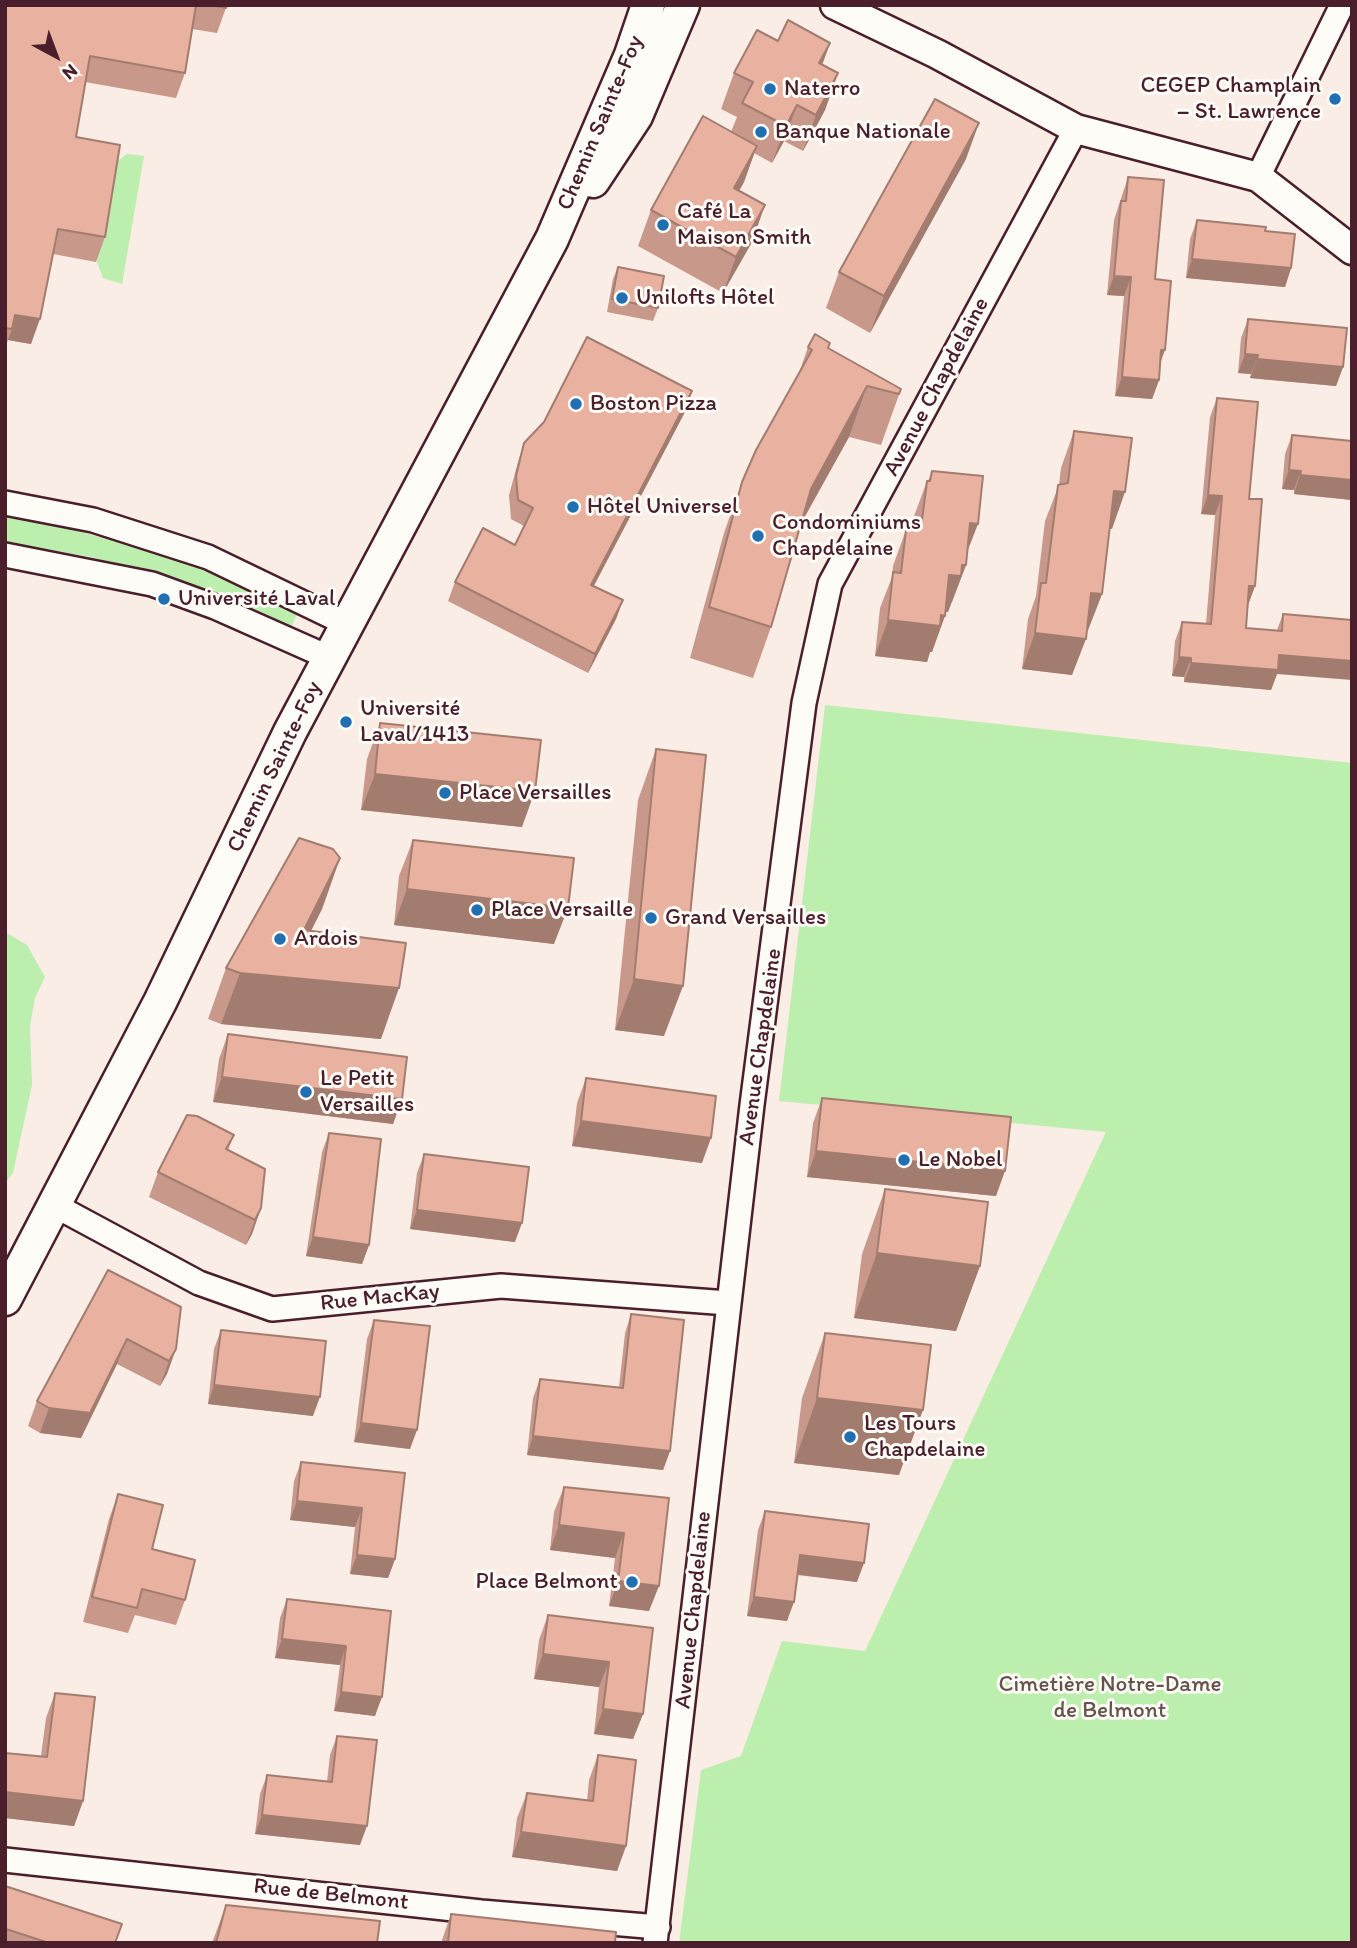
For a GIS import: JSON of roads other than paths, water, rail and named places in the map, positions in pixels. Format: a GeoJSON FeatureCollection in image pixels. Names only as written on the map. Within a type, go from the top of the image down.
{"type":"FeatureCollection","features":[{"type":"Feature","properties":{"kind":"main road","name":"Chemin Sainte-Foy"},"geometry":{"type":"LineString","coordinates":[[5,1300],[149,1024],[290,732],[552,239],[631,55],[648,5]]}},
{"type":"Feature","properties":{"kind":"main road","name":"Chemin Sainte-Foy"},"geometry":{"type":"LineString","coordinates":[[552,239],[636,116],[683,5]]}},
{"type":"Feature","properties":{"kind":"street"},"geometry":{"type":"LineString","coordinates":[[835,5],[937,54],[1076,129],[1258,177],[1352,250]]}},
{"type":"Feature","properties":{"kind":"street"},"geometry":{"type":"LineString","coordinates":[[1258,177],[1342,5]]}},
{"type":"Feature","properties":{"kind":"street","name":"Avenue Chapdelaine"},"geometry":{"type":"LineString","coordinates":[[656,1935],[729,1303],[804,703],[830,584],[1076,129]]}},
{"type":"Feature","properties":{"kind":"street"},"geometry":{"type":"LineString","coordinates":[[5,503],[93,520],[208,557],[349,625]]}},
{"type":"Feature","properties":{"kind":"street"},"geometry":{"type":"LineString","coordinates":[[5,555],[152,584],[215,607],[330,658]]}},
{"type":"Feature","properties":{"kind":"street","name":"Rue MacKay"},"geometry":{"type":"LineString","coordinates":[[54,1205],[199,1283],[272,1309],[501,1286],[729,1303]]}},
{"type":"Feature","properties":{"kind":"street","name":"Rue de Belmont"},"geometry":{"type":"LineString","coordinates":[[5,1860],[481,1912],[656,1935]]}},
{"type":"Feature","properties":{"kind":"place","name":"Naterro"},"geometry":{"type":"Point","coordinates":[770,89]}},
{"type":"Feature","properties":{"kind":"place","name":"CEGEP Champlain – St. Lawrence"},"geometry":{"type":"Point","coordinates":[1335,99]}},
{"type":"Feature","properties":{"kind":"place","name":"Banque Nationale"},"geometry":{"type":"Point","coordinates":[761,132]}},
{"type":"Feature","properties":{"kind":"place","name":"Café La Maison Smith"},"geometry":{"type":"Point","coordinates":[663,225]}},
{"type":"Feature","properties":{"kind":"place","name":"Unilofts Hôtel"},"geometry":{"type":"Point","coordinates":[622,298]}},
{"type":"Feature","properties":{"kind":"place","name":"Boston Pizza"},"geometry":{"type":"Point","coordinates":[576,404]}},
{"type":"Feature","properties":{"kind":"place","name":"Hôtel Universel"},"geometry":{"type":"Point","coordinates":[573,507]}},
{"type":"Feature","properties":{"kind":"place","name":"Condominiums Chapdelaine"},"geometry":{"type":"Point","coordinates":[758,536]}},
{"type":"Feature","properties":{"kind":"place","name":"Université Laval"},"geometry":{"type":"Point","coordinates":[164,599]}},
{"type":"Feature","properties":{"kind":"place","name":"Université Laval/1413"},"geometry":{"type":"Point","coordinates":[346,722]}},
{"type":"Feature","properties":{"kind":"place","name":"Place Versailles"},"geometry":{"type":"Point","coordinates":[445,793]}},
{"type":"Feature","properties":{"kind":"place","name":"Place Versaille"},"geometry":{"type":"Point","coordinates":[477,910]}},
{"type":"Feature","properties":{"kind":"place","name":"Grand Versailles"},"geometry":{"type":"Point","coordinates":[651,918]}},
{"type":"Feature","properties":{"kind":"place","name":"Ardois"},"geometry":{"type":"Point","coordinates":[280,939]}},
{"type":"Feature","properties":{"kind":"place","name":"Le Petit Versailles"},"geometry":{"type":"Point","coordinates":[306,1092]}},
{"type":"Feature","properties":{"kind":"place","name":"Le Nobel"},"geometry":{"type":"Point","coordinates":[904,1160]}},
{"type":"Feature","properties":{"kind":"place","name":"Les Tours Chapdelaine"},"geometry":{"type":"Point","coordinates":[850,1437]}},
{"type":"Feature","properties":{"kind":"place","name":"Place Belmont"},"geometry":{"type":"Point","coordinates":[632,1582]}},
{"type":"Feature","properties":{"kind":"park label","name":"Cimetière Notre-Dame de Belmont"},"geometry":{"type":"Point","coordinates":[1110,1698]}}]}
